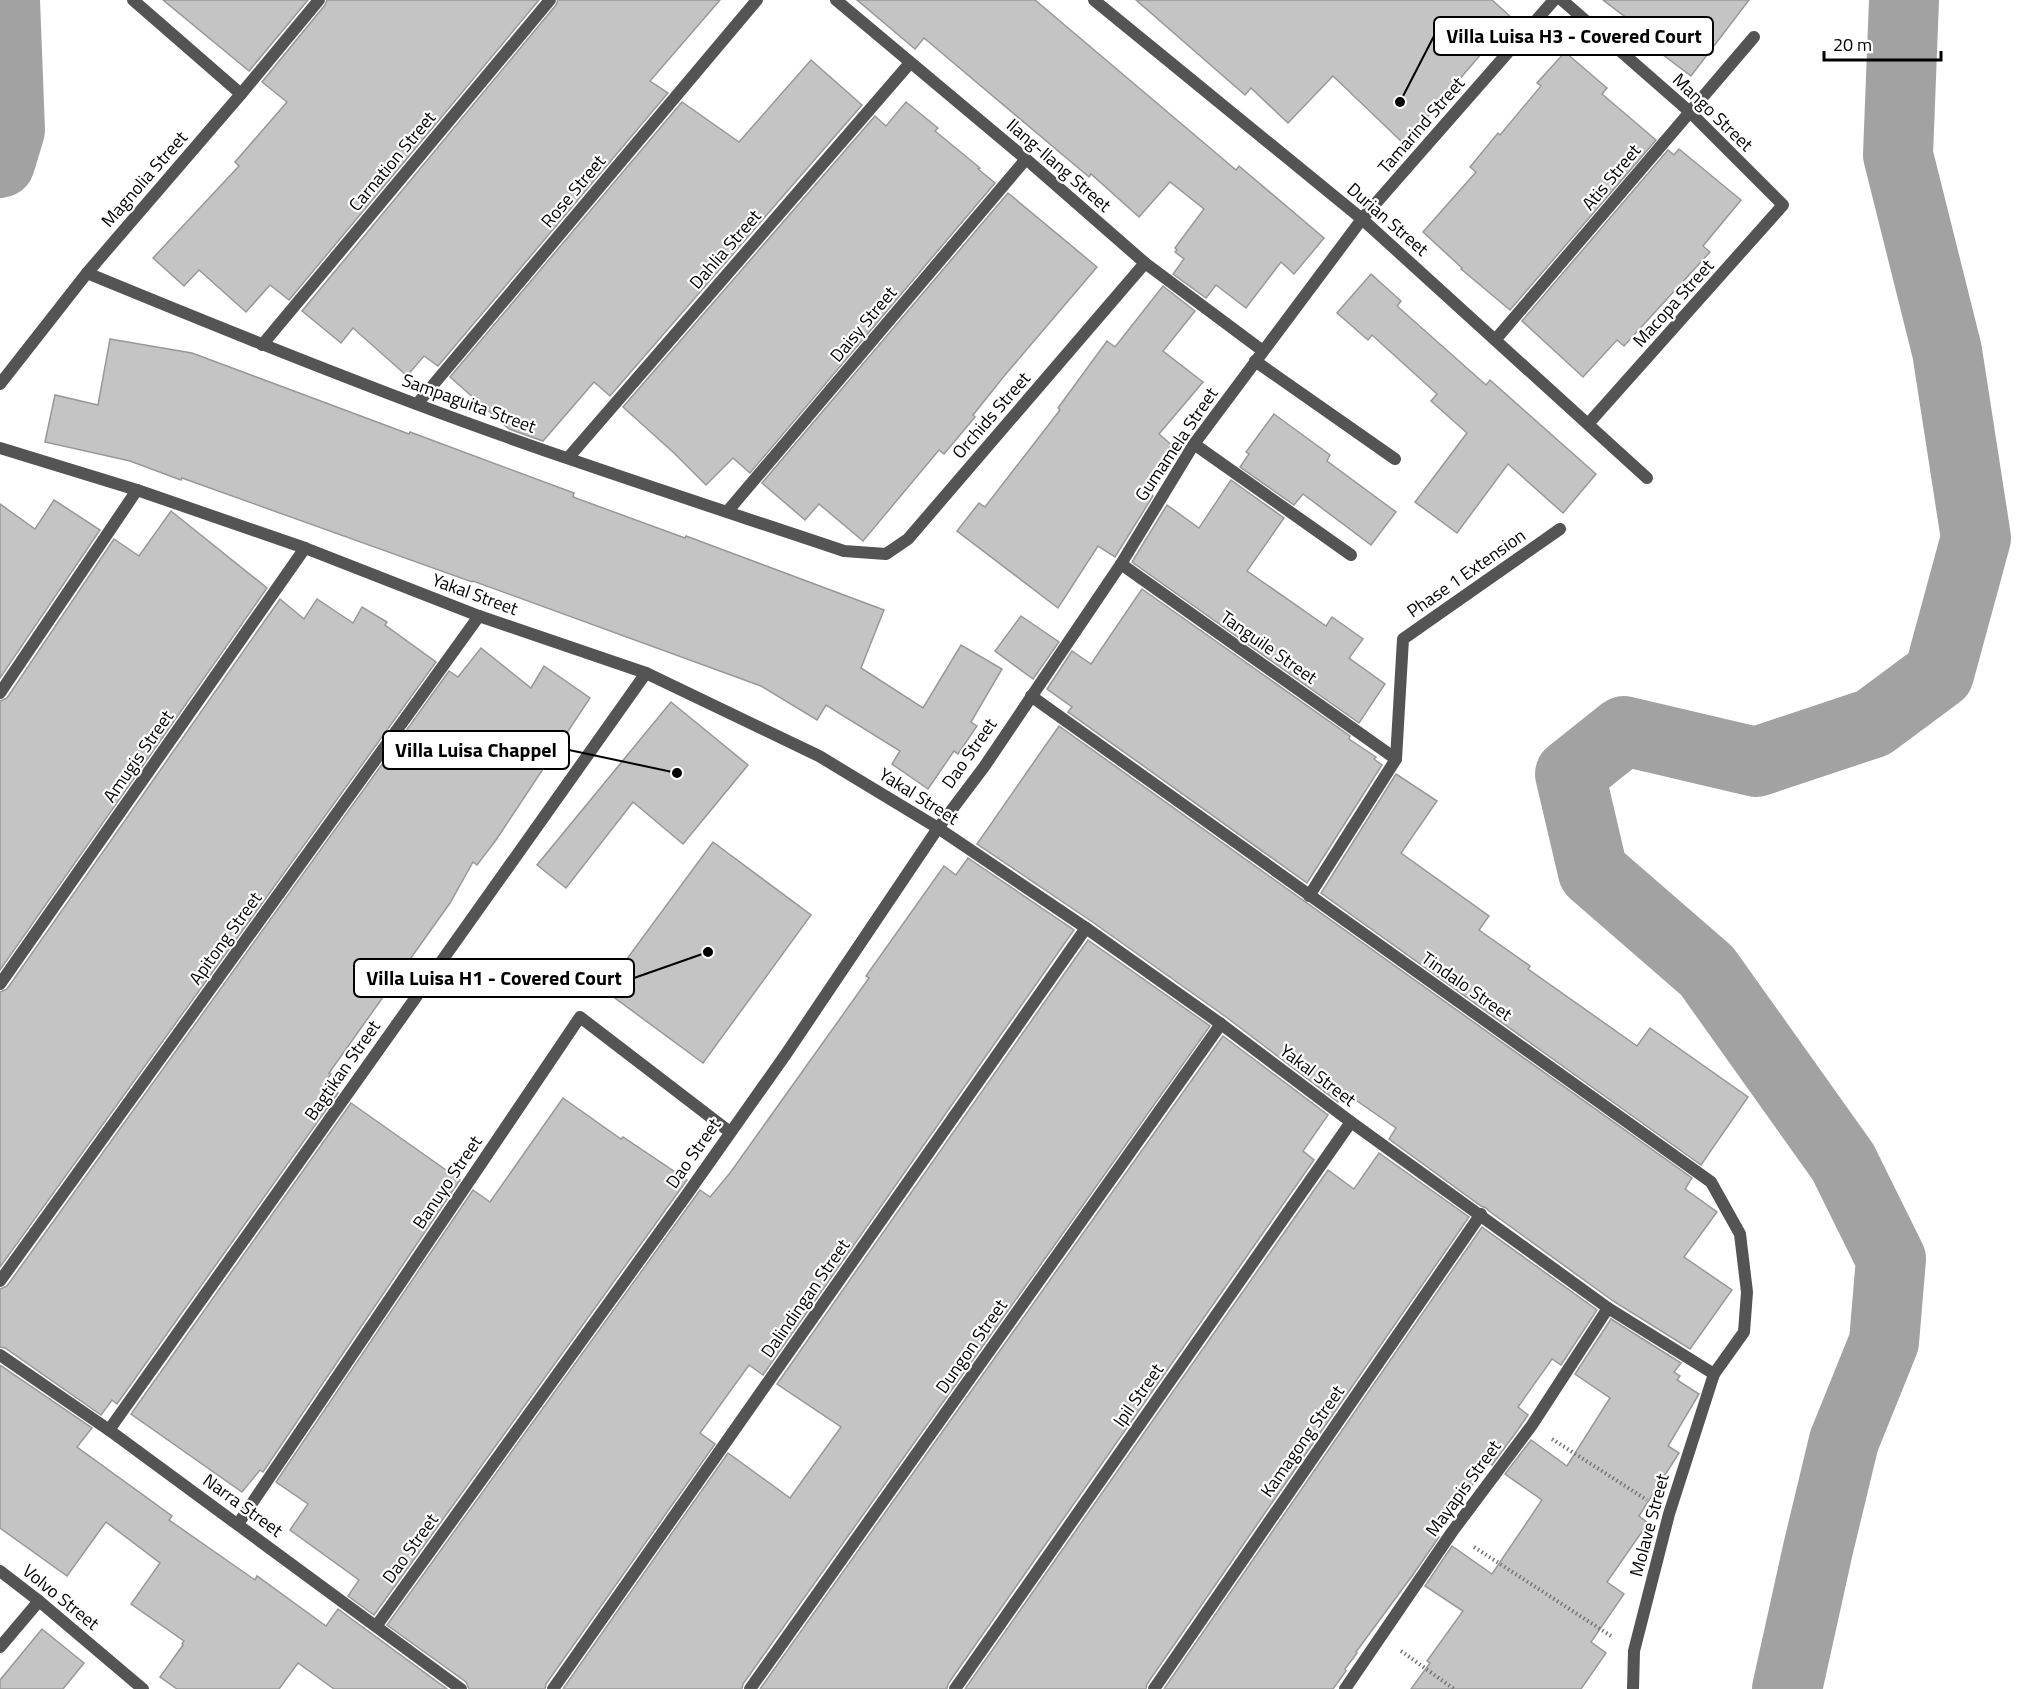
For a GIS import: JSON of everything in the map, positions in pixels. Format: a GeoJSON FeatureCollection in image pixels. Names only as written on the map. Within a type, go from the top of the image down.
{"type":"FeatureCollection","features":[{"type":"Feature","properties":{"kind":"street"},"geometry":{"type":"LineString","coordinates":[[133,0],[241,94]]}},
{"type":"Feature","properties":{"kind":"street","name":"Magnolia Street"},"geometry":{"type":"LineString","coordinates":[[0,384],[87,273],[319,0]]}},
{"type":"Feature","properties":{"kind":"street","name":"Carnation Street"},"geometry":{"type":"LineString","coordinates":[[262,345],[550,0]]}},
{"type":"Feature","properties":{"kind":"street","name":"Rose Street"},"geometry":{"type":"LineString","coordinates":[[417,404],[757,0]]}},
{"type":"Feature","properties":{"kind":"street","name":"Ilang-Ilang Street"},"geometry":{"type":"LineString","coordinates":[[836,0],[1026,159],[1145,263],[1259,356],[1395,459]]}},
{"type":"Feature","properties":{"kind":"street","name":"Durian Street"},"geometry":{"type":"LineString","coordinates":[[1094,0],[1362,219],[1647,478]]}},
{"type":"Feature","properties":{"kind":"street","name":"Tamarind Street"},"geometry":{"type":"LineString","coordinates":[[1362,219],[1554,0]]}},
{"type":"Feature","properties":{"kind":"street","name":"Mango Street"},"geometry":{"type":"LineString","coordinates":[[1562,0],[1690,112],[1783,205]]}},
{"type":"Feature","properties":{"kind":"street","name":"Atis Street"},"geometry":{"type":"LineString","coordinates":[[1496,339],[1754,38]]}},
{"type":"Feature","properties":{"kind":"street","name":"Dahlia Street"},"geometry":{"type":"LineString","coordinates":[[568,458],[910,63]]}},
{"type":"Feature","properties":{"kind":"street","name":"Daisy Street"},"geometry":{"type":"LineString","coordinates":[[727,512],[1026,159]]}},
{"type":"Feature","properties":{"kind":"street","name":"Macopa Street"},"geometry":{"type":"LineString","coordinates":[[1588,424],[1783,205]]}},
{"type":"Feature","properties":{"kind":"street","name":"Gumamela Street"},"geometry":{"type":"LineString","coordinates":[[1031,696],[1121,564],[1194,444],[1362,219]]}},
{"type":"Feature","properties":{"kind":"street","name":"Orchids Street"},"geometry":{"type":"LineString","coordinates":[[844,551],[886,554],[908,539],[1145,263]]}},
{"type":"Feature","properties":{"kind":"street","name":"Sampaguita Street"},"geometry":{"type":"LineString","coordinates":[[87,273],[262,345],[417,404],[568,458],[844,551]]}},
{"type":"Feature","properties":{"kind":"street"},"geometry":{"type":"LineString","coordinates":[[1194,444],[1351,555]]}},
{"type":"Feature","properties":{"kind":"street","name":"Yakal Street"},"geometry":{"type":"LineString","coordinates":[[0,448],[136,490],[305,548],[479,616],[646,673],[819,756],[938,828],[1086,928],[1221,1024],[1351,1122],[1608,1308],[1714,1374]]}},
{"type":"Feature","properties":{"kind":"street"},"geometry":{"type":"LineString","coordinates":[[0,693],[136,490]]}},
{"type":"Feature","properties":{"kind":"street","name":"Phase 1 Extension"},"geometry":{"type":"LineString","coordinates":[[1396,759],[1403,639],[1560,529]]}},
{"type":"Feature","properties":{"kind":"street","name":"Amugis Street"},"geometry":{"type":"LineString","coordinates":[[0,984],[305,548]]}},
{"type":"Feature","properties":{"kind":"street","name":"Tanguile Street"},"geometry":{"type":"LineString","coordinates":[[1121,564],[1396,759]]}},
{"type":"Feature","properties":{"kind":"street","name":"Apitong Street"},"geometry":{"type":"LineString","coordinates":[[0,1281],[479,616]]}},
{"type":"Feature","properties":{"kind":"street","name":"Bagtikan Street"},"geometry":{"type":"LineString","coordinates":[[109,1430],[646,673]]}},
{"type":"Feature","properties":{"kind":"street","name":"Dao Street"},"geometry":{"type":"LineString","coordinates":[[377,1625],[786,1053],[938,828],[984,767],[1031,696]]}},
{"type":"Feature","properties":{"kind":"street","name":"Tindalo Street"},"geometry":{"type":"LineString","coordinates":[[1031,696],[1711,1182],[1740,1234],[1748,1292],[1744,1332],[1714,1374]]}},
{"type":"Feature","properties":{"kind":"street"},"geometry":{"type":"LineString","coordinates":[[1309,896],[1396,759]]}},
{"type":"Feature","properties":{"kind":"street","name":"Dalindingan Street"},"geometry":{"type":"LineString","coordinates":[[553,1689],[1086,928]]}},
{"type":"Feature","properties":{"kind":"street","name":"Banuyo Street"},"geometry":{"type":"LineString","coordinates":[[238,1524],[580,1017],[730,1132]]}},
{"type":"Feature","properties":{"kind":"street","name":"Dungon Street"},"geometry":{"type":"LineString","coordinates":[[750,1689],[1221,1024]]}},
{"type":"Feature","properties":{"kind":"street","name":"Ipil Street"},"geometry":{"type":"LineString","coordinates":[[956,1689],[1351,1122]]}},
{"type":"Feature","properties":{"kind":"street","name":"Kamagong Street"},"geometry":{"type":"LineString","coordinates":[[1154,1689],[1481,1214]]}},
{"type":"Feature","properties":{"kind":"street","name":"Mayapis Street"},"geometry":{"type":"LineString","coordinates":[[1345,1689],[1452,1532],[1532,1425],[1608,1308]]}},
{"type":"Feature","properties":{"kind":"street","name":"Narra Street"},"geometry":{"type":"LineString","coordinates":[[0,1354],[109,1430],[461,1689]]}},
{"type":"Feature","properties":{"kind":"street","name":"Molave Street"},"geometry":{"type":"LineString","coordinates":[[1633,1689],[1634,1651],[1669,1514],[1714,1374]]}},
{"type":"Feature","properties":{"kind":"street","name":"Volvo Street"},"geometry":{"type":"LineString","coordinates":[[0,1571],[143,1689]]}},
{"type":"Feature","properties":{"kind":"street"},"geometry":{"type":"LineString","coordinates":[[0,1647],[39,1601]]}},
{"type":"Feature","properties":{"kind":"path"},"geometry":{"type":"LineString","coordinates":[[1532,1425],[1669,1514]]}},
{"type":"Feature","properties":{"kind":"path"},"geometry":{"type":"LineString","coordinates":[[1452,1532],[1634,1651]]}},
{"type":"Feature","properties":{"kind":"path"},"geometry":{"type":"LineString","coordinates":[[1380,1637],[1454,1689]]}},
{"type":"Feature","properties":{"kind":"building"},"geometry":{"type":"Polygon","coordinates":[[[163,0],[308,0],[249,71],[163,0]]]}},
{"type":"Feature","properties":{"kind":"building"},"geometry":{"type":"Polygon","coordinates":[[[327,0],[539,0],[289,300],[270,285],[246,312],[199,270],[184,286],[153,258],[239,166],[235,162],[287,102],[262,82],[327,0]]]}},
{"type":"Feature","properties":{"kind":"building"},"geometry":{"type":"Polygon","coordinates":[[[558,0],[720,0],[650,81],[668,93],[438,366],[424,356],[407,376],[353,328],[341,343],[302,311],[558,0]]]}},
{"type":"Feature","properties":{"kind":"building"},"geometry":{"type":"Polygon","coordinates":[[[857,0],[1035,0],[1236,170],[1239,166],[1324,238],[1294,274],[1281,262],[1246,308],[1216,285],[1206,298],[1173,274],[1184,259],[1175,252],[1177,250],[1175,248],[1204,209],[1170,182],[1139,217],[1091,174],[1089,177],[924,38],[915,49],[857,0]]]}},
{"type":"Feature","properties":{"kind":"building"},"geometry":{"type":"Polygon","coordinates":[[[1136,0],[1492,0],[1512,18],[1404,144],[1333,76],[1288,123],[1251,88],[1245,95],[1136,0]]]}},
{"type":"Feature","properties":{"kind":"building"},"geometry":{"type":"Polygon","coordinates":[[[1603,0],[1749,0],[1691,76],[1654,48],[1658,42],[1603,0]]]}},
{"type":"Feature","properties":{"kind":"building"},"geometry":{"type":"Polygon","coordinates":[[[1565,52],[1607,88],[1602,94],[1656,140],[1510,310],[1461,269],[1423,232],[1476,172],[1470,167],[1541,86],[1537,83],[1565,52]]]}},
{"type":"Feature","properties":{"kind":"building"},"geometry":{"type":"Polygon","coordinates":[[[811,60],[862,105],[610,396],[594,382],[543,441],[509,429],[450,377],[682,102],[739,142],[811,60]]]}},
{"type":"Feature","properties":{"kind":"building"},"geometry":{"type":"Polygon","coordinates":[[[906,102],[938,128],[935,131],[995,183],[750,473],[733,458],[706,485],[623,407],[875,116],[886,126],[906,102]]]}},
{"type":"Feature","properties":{"kind":"building"},"geometry":{"type":"Polygon","coordinates":[[[1679,149],[1741,200],[1703,246],[1710,252],[1624,346],[1617,340],[1583,377],[1522,321],[1668,150],[1674,155],[1679,149]]]}},
{"type":"Feature","properties":{"kind":"building"},"geometry":{"type":"Polygon","coordinates":[[[1008,193],[1097,267],[1005,375],[973,415],[975,417],[944,454],[939,450],[863,541],[819,504],[805,520],[762,483],[1008,193]]]}},
{"type":"Feature","properties":{"kind":"building"},"geometry":{"type":"Polygon","coordinates":[[[1371,274],[1401,301],[1397,306],[1486,385],[1490,380],[1596,474],[1563,513],[1508,464],[1457,533],[1415,502],[1467,433],[1431,401],[1437,394],[1372,335],[1368,340],[1337,313],[1371,274]]]}},
{"type":"Feature","properties":{"kind":"building"},"geometry":{"type":"Polygon","coordinates":[[[1163,286],[1195,311],[1163,351],[1203,382],[1159,434],[1174,447],[1143,488],[1153,496],[1115,557],[1098,546],[1058,608],[957,531],[979,503],[985,507],[1060,410],[1058,408],[1107,341],[1115,347],[1163,286]]]}},
{"type":"Feature","properties":{"kind":"building"},"geometry":{"type":"Polygon","coordinates":[[[110,339],[192,353],[574,493],[573,497],[685,538],[686,536],[884,610],[861,668],[923,708],[961,645],[1002,669],[971,722],[977,726],[958,754],[954,751],[928,789],[892,764],[900,751],[826,705],[817,720],[761,686],[473,581],[130,461],[45,442],[55,395],[98,405],[110,339]]]}},
{"type":"Feature","properties":{"kind":"building"},"geometry":{"type":"Polygon","coordinates":[[[1274,414],[1330,455],[1327,461],[1396,512],[1371,545],[1303,494],[1294,505],[1240,467],[1249,454],[1246,452],[1274,414]]]}},
{"type":"Feature","properties":{"kind":"building"},"geometry":{"type":"Polygon","coordinates":[[[1231,480],[1284,518],[1247,571],[1326,626],[1332,617],[1363,639],[1349,658],[1385,684],[1359,723],[1132,562],[1167,505],[1199,528],[1231,480]]]}},
{"type":"Feature","properties":{"kind":"building"},"geometry":{"type":"Polygon","coordinates":[[[54,500],[100,530],[0,678],[0,504],[35,529],[54,500]]]}},
{"type":"Feature","properties":{"kind":"building"},"geometry":{"type":"Polygon","coordinates":[[[171,511],[267,588],[0,970],[0,701],[7,698],[114,539],[139,556],[171,511]]]}},
{"type":"Feature","properties":{"kind":"building"},"geometry":{"type":"Polygon","coordinates":[[[1142,589],[1350,736],[1349,739],[1376,757],[1374,759],[1382,765],[1307,883],[1068,712],[1072,707],[1047,689],[1072,651],[1091,664],[1142,589]]]}},
{"type":"Feature","properties":{"kind":"building"},"geometry":{"type":"Polygon","coordinates":[[[280,599],[304,619],[317,599],[353,623],[362,607],[387,622],[385,625],[436,662],[0,1267],[0,992],[7,989],[280,599]]]}},
{"type":"Feature","properties":{"kind":"building"},"geometry":{"type":"Polygon","coordinates":[[[1021,616],[1059,642],[1033,679],[995,651],[1021,616]]]}},
{"type":"Feature","properties":{"kind":"building"},"geometry":{"type":"Polygon","coordinates":[[[481,648],[531,688],[544,666],[590,698],[496,840],[477,865],[473,862],[450,903],[329,1073],[331,1074],[324,1083],[338,1093],[117,1404],[112,1400],[101,1415],[5,1348],[0,1347],[0,1289],[7,1286],[449,671],[458,677],[481,648]]]}},
{"type":"Feature","properties":{"kind":"building"},"geometry":{"type":"Polygon","coordinates":[[[671,702],[748,765],[683,844],[633,802],[566,888],[537,865],[671,702]]]}},
{"type":"Feature","properties":{"kind":"building"},"geometry":{"type":"Polygon","coordinates":[[[1059,726],[1692,1178],[1685,1189],[1717,1212],[1684,1257],[1732,1290],[1690,1349],[1613,1301],[1389,1139],[1396,1128],[1344,1092],[1338,1102],[1226,1017],[1091,921],[977,844],[1059,726]]]}},
{"type":"Feature","properties":{"kind":"building"},"geometry":{"type":"Polygon","coordinates":[[[1396,774],[1437,801],[1401,853],[1489,916],[1479,930],[1530,966],[1528,969],[1637,1046],[1650,1028],[1748,1097],[1701,1165],[1321,893],[1396,774]]]}},
{"type":"Feature","properties":{"kind":"building"},"geometry":{"type":"Polygon","coordinates":[[[713,842],[811,915],[703,1063],[604,990],[713,842]]]}},
{"type":"Feature","properties":{"kind":"building"},"geometry":{"type":"Polygon","coordinates":[[[968,858],[1074,930],[763,1375],[749,1365],[700,1433],[715,1444],[546,1684],[545,1689],[469,1689],[466,1682],[387,1625],[700,1190],[710,1197],[730,1173],[869,978],[866,976],[944,866],[956,875],[968,858]]]}},
{"type":"Feature","properties":{"kind":"building"},"geometry":{"type":"Polygon","coordinates":[[[1088,940],[1210,1026],[743,1684],[742,1689],[563,1689],[728,1453],[790,1498],[841,1427],[777,1384],[1088,940]]]}},
{"type":"Feature","properties":{"kind":"building"},"geometry":{"type":"Polygon","coordinates":[[[1223,1036],[1328,1115],[1303,1151],[1314,1160],[948,1684],[947,1689],[760,1689],[1223,1036]]]}},
{"type":"Feature","properties":{"kind":"building"},"geometry":{"type":"Polygon","coordinates":[[[563,1098],[621,1139],[623,1137],[687,1180],[374,1615],[348,1596],[359,1580],[290,1530],[308,1504],[276,1482],[473,1190],[490,1202],[563,1098]]]}},
{"type":"Feature","properties":{"kind":"building"},"geometry":{"type":"Polygon","coordinates":[[[351,1103],[460,1180],[263,1472],[260,1470],[242,1492],[131,1414],[351,1103]]]}},
{"type":"Feature","properties":{"kind":"building"},"geometry":{"type":"Polygon","coordinates":[[[1379,1153],[1469,1217],[1147,1684],[1146,1689],[965,1689],[1328,1170],[1354,1189],[1379,1153]]]}},
{"type":"Feature","properties":{"kind":"building"},"geometry":{"type":"Polygon","coordinates":[[[1482,1227],[1597,1310],[1561,1365],[1552,1359],[1518,1407],[1528,1415],[1517,1431],[1492,1465],[1489,1463],[1484,1469],[1437,1535],[1439,1537],[1412,1576],[1356,1652],[1333,1689],[1164,1689],[1482,1227]]]}},
{"type":"Feature","properties":{"kind":"building"},"geometry":{"type":"Polygon","coordinates":[[[1611,1319],[1681,1363],[1674,1372],[1680,1376],[1677,1380],[1699,1394],[1668,1446],[1679,1453],[1639,1516],[1648,1523],[1607,1582],[1624,1594],[1591,1642],[1606,1653],[1581,1689],[1411,1689],[1430,1663],[1427,1661],[1463,1611],[1425,1586],[1452,1546],[1492,1574],[1542,1500],[1505,1474],[1531,1440],[1567,1466],[1610,1398],[1575,1374],[1611,1319]]]}},
{"type":"Feature","properties":{"kind":"building"},"geometry":{"type":"Polygon","coordinates":[[[0,1365],[92,1428],[77,1447],[172,1516],[169,1520],[255,1580],[257,1576],[326,1626],[338,1609],[447,1689],[334,1689],[298,1663],[279,1689],[177,1689],[160,1677],[184,1641],[131,1604],[160,1563],[106,1522],[67,1576],[0,1528],[0,1365]]]}},
{"type":"Feature","properties":{"kind":"building"},"geometry":{"type":"Polygon","coordinates":[[[42,1629],[84,1663],[63,1689],[0,1689],[0,1680],[42,1629]]]}},
{"type":"Feature","properties":{"kind":"waterway"},"geometry":{"type":"LineString","coordinates":[[0,163],[10,130],[5,0]]}},
{"type":"Feature","properties":{"kind":"waterway"},"geometry":{"type":"LineString","coordinates":[[1787,1689],[1844,1441],[1884,1342],[1891,1259],[1843,1162],[1707,971],[1593,872],[1570,774],[1624,731],[1756,762],[1873,723],[1939,674],[1976,538],[1947,351],[1898,155],[1904,0]]}},
{"type":"Feature","properties":{"kind":"place","name":"Villa Luisa H3 - Covered Court"},"geometry":{"type":"Point","coordinates":[1400,102]}},
{"type":"Feature","properties":{"kind":"place","name":"Villa Luisa Chappel"},"geometry":{"type":"Point","coordinates":[677,773]}},
{"type":"Feature","properties":{"kind":"place","name":"Villa Luisa H1 - Covered Court"},"geometry":{"type":"Point","coordinates":[708,952]}}]}
